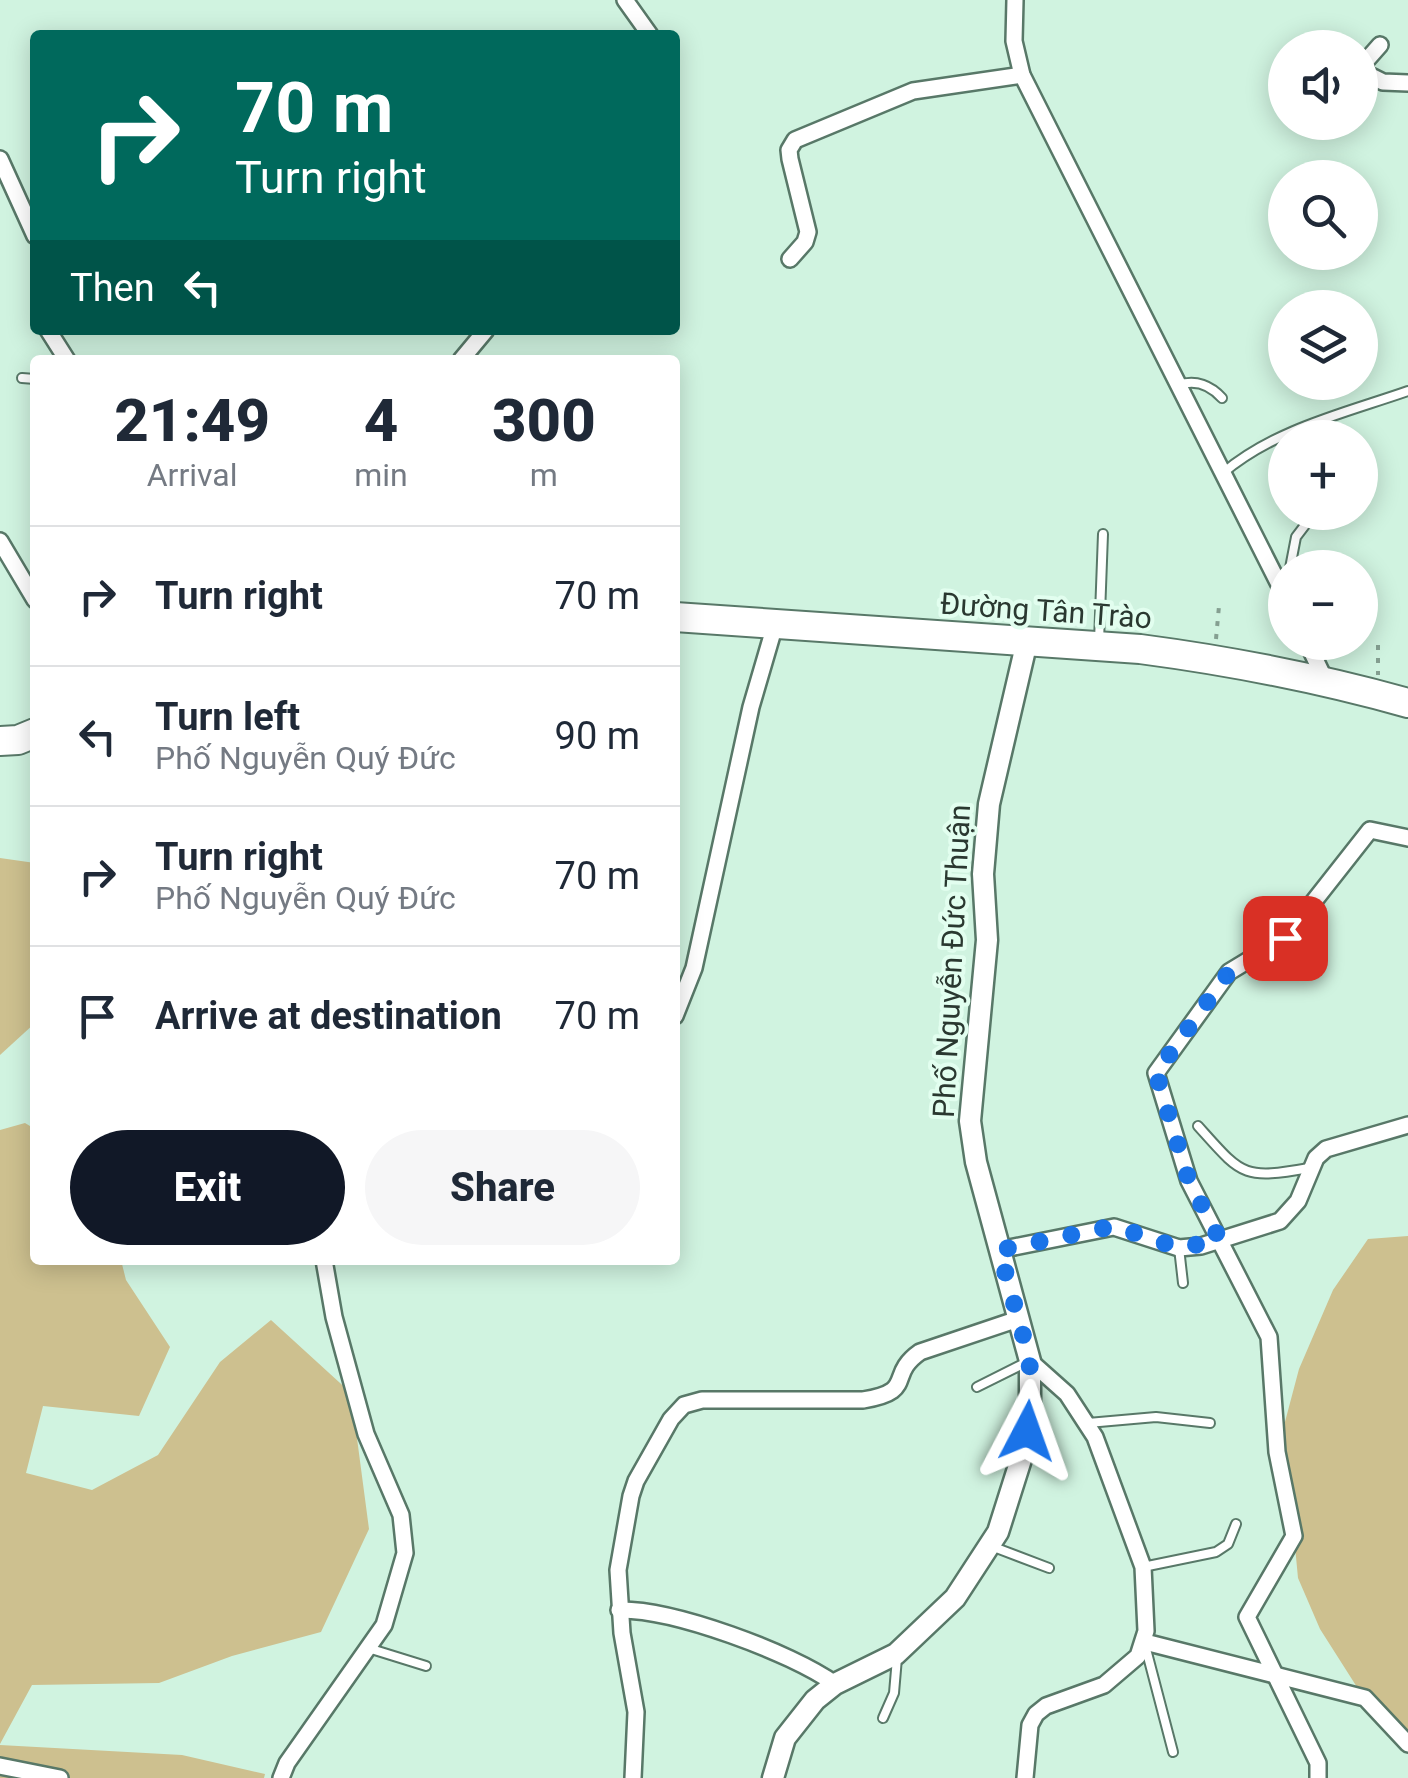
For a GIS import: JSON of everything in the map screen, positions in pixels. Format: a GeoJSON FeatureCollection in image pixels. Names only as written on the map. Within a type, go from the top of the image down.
{"type":"FeatureCollection","features":[{"type":"Feature","properties":{"kind":"highway","name":"Đường Tân Trào"},"geometry":{"type":"LineString","coordinates":[[680,617],[1098,645],[1214,658],[1325,680],[1408,703]]}},
{"type":"Feature","properties":{"kind":"highway"},"geometry":{"type":"LineString","coordinates":[[0,740],[30,735]]}},
{"type":"Feature","properties":{"kind":"street"},"geometry":{"type":"LineString","coordinates":[[625,0],[646,30]]}},
{"type":"Feature","properties":{"kind":"street"},"geometry":{"type":"LineString","coordinates":[[1016,0],[1014,41],[1022,76],[1268,559]]}},
{"type":"Feature","properties":{"kind":"street"},"geometry":{"type":"LineString","coordinates":[[1380,45],[1365,62],[1365,73],[1383,82],[1408,83]]}},
{"type":"Feature","properties":{"kind":"street"},"geometry":{"type":"LineString","coordinates":[[790,259],[808,232],[790,158],[794,140],[913,91],[1022,76]]}},
{"type":"Feature","properties":{"kind":"street"},"geometry":{"type":"LineString","coordinates":[[0,159],[30,225]]}},
{"type":"Feature","properties":{"kind":"street"},"geometry":{"type":"LineString","coordinates":[[465,355],[482,335]]}},
{"type":"Feature","properties":{"kind":"street"},"geometry":{"type":"LineString","coordinates":[[0,542],[30,592]]}},
{"type":"Feature","properties":{"kind":"street"},"geometry":{"type":"LineString","coordinates":[[680,1003],[694,968],[752,707],[775,624]]}},
{"type":"Feature","properties":{"kind":"street","name":"Phố Nguyễn Đức Thuận"},"geometry":{"type":"LineString","coordinates":[[773,1778],[785,1738],[815,1700],[835,1684],[896,1654],[955,1598],[991,1546],[1023,1453],[1030,1409],[1030,1360],[976,1162],[970,1122],[987,940],[983,874],[989,804],[1027,641]]}},
{"type":"Feature","properties":{"kind":"street"},"geometry":{"type":"LineString","coordinates":[[1316,660],[1325,680]]}},
{"type":"Feature","properties":{"kind":"street"},"geometry":{"type":"LineString","coordinates":[[1318,1778],[1318,1762],[1248,1616],[1294,1536],[1278,1452],[1270,1338],[1189,1181],[1156,1073],[1229,972],[1285,938],[1318,890],[1370,830],[1408,838]]}},
{"type":"Feature","properties":{"kind":"street"},"geometry":{"type":"LineString","coordinates":[[999,1250],[1114,1226],[1179,1248],[1220,1240],[1280,1221],[1298,1200],[1310,1168],[1326,1149],[1406,1130]]}},
{"type":"Feature","properties":{"kind":"street"},"geometry":{"type":"LineString","coordinates":[[277,1776],[384,1626],[405,1553],[401,1516],[366,1434],[325,1265]]}},
{"type":"Feature","properties":{"kind":"street"},"geometry":{"type":"LineString","coordinates":[[633,1778],[636,1712],[619,1610],[618,1570],[636,1481],[670,1419],[684,1405],[702,1400],[863,1400],[889,1395],[897,1388],[908,1362],[920,1352],[1018,1319]]}},
{"type":"Feature","properties":{"kind":"street"},"geometry":{"type":"LineString","coordinates":[[1024,1778],[1030,1725],[1036,1714],[1046,1706],[1104,1686],[1138,1656],[1144,1642],[1143,1567],[1088,1423],[1067,1394],[1030,1360]]}},
{"type":"Feature","properties":{"kind":"street"},"geometry":{"type":"LineString","coordinates":[[619,1610],[646,1610],[678,1619],[764,1649],[835,1684]]}},
{"type":"Feature","properties":{"kind":"street"},"geometry":{"type":"LineString","coordinates":[[1144,1642],[1365,1698],[1408,1744]]}},
{"type":"Feature","properties":{"kind":"street"},"geometry":{"type":"LineString","coordinates":[[0,1766],[60,1778]]}},
{"type":"Feature","properties":{"kind":"lane"},"geometry":{"type":"LineString","coordinates":[[22,378],[30,378]]}},
{"type":"Feature","properties":{"kind":"lane"},"geometry":{"type":"LineString","coordinates":[[1179,385],[1206,385],[1222,398]]}},
{"type":"Feature","properties":{"kind":"lane"},"geometry":{"type":"LineString","coordinates":[[1223,473],[1262,445],[1408,391]]}},
{"type":"Feature","properties":{"kind":"lane"},"geometry":{"type":"LineString","coordinates":[[1098,645],[1103,534]]}},
{"type":"Feature","properties":{"kind":"lane"},"geometry":{"type":"LineString","coordinates":[[1198,1126],[1243,1171],[1261,1175],[1310,1168]]}},
{"type":"Feature","properties":{"kind":"lane"},"geometry":{"type":"LineString","coordinates":[[1179,1248],[1183,1284]]}},
{"type":"Feature","properties":{"kind":"lane"},"geometry":{"type":"LineString","coordinates":[[978,1386],[1030,1360]]}},
{"type":"Feature","properties":{"kind":"lane"},"geometry":{"type":"LineString","coordinates":[[1088,1423],[1156,1417],[1210,1423]]}},
{"type":"Feature","properties":{"kind":"lane"},"geometry":{"type":"LineString","coordinates":[[1143,1567],[1216,1552],[1228,1544],[1236,1524]]}},
{"type":"Feature","properties":{"kind":"lane"},"geometry":{"type":"LineString","coordinates":[[991,1546],[1049,1568]]}},
{"type":"Feature","properties":{"kind":"lane"},"geometry":{"type":"LineString","coordinates":[[1144,1642],[1173,1752]]}},
{"type":"Feature","properties":{"kind":"lane"},"geometry":{"type":"LineString","coordinates":[[368,1648],[426,1666]]}},
{"type":"Feature","properties":{"kind":"lane"},"geometry":{"type":"LineString","coordinates":[[882,1718],[894,1693],[896,1654]]}},
{"type":"Feature","properties":{"kind":"path"},"geometry":{"type":"LineString","coordinates":[[1214,658],[1218,606]]}},
{"type":"Feature","properties":{"kind":"path"},"geometry":{"type":"LineString","coordinates":[[1378,645],[1379,695]]}},
{"type":"Feature","properties":{"kind":"shaded area"},"geometry":{"type":"Polygon","coordinates":[[[0,858],[30,862],[30,1028],[0,1055],[0,858]]]}},
{"type":"Feature","properties":{"kind":"shaded area"},"geometry":{"type":"Polygon","coordinates":[[[25,1123],[30,1126],[30,1265],[122,1265],[126,1280],[170,1347],[139,1416],[43,1406],[26,1473],[92,1490],[158,1455],[220,1362],[271,1320],[351,1393],[369,1529],[321,1632],[232,1656],[159,1683],[32,1685],[0,1744],[0,1130],[25,1123]]]}},
{"type":"Feature","properties":{"kind":"shaded area"},"geometry":{"type":"Polygon","coordinates":[[[1408,1236],[1408,1733],[1389,1724],[1362,1695],[1320,1629],[1298,1578],[1277,1452],[1299,1369],[1333,1290],[1368,1239],[1408,1236]]]}},
{"type":"Feature","properties":{"kind":"shaded area"},"geometry":{"type":"Polygon","coordinates":[[[0,1745],[182,1755],[265,1774],[264,1778],[0,1778],[0,1745]]]}},
{"type":"Feature","properties":{"kind":"route"},"geometry":{"type":"LineString","coordinates":[[1027,1431],[1030,1360],[999,1250],[1114,1226],[1179,1248],[1220,1240],[1189,1181],[1156,1073],[1229,972],[1285,938]]}}]}
